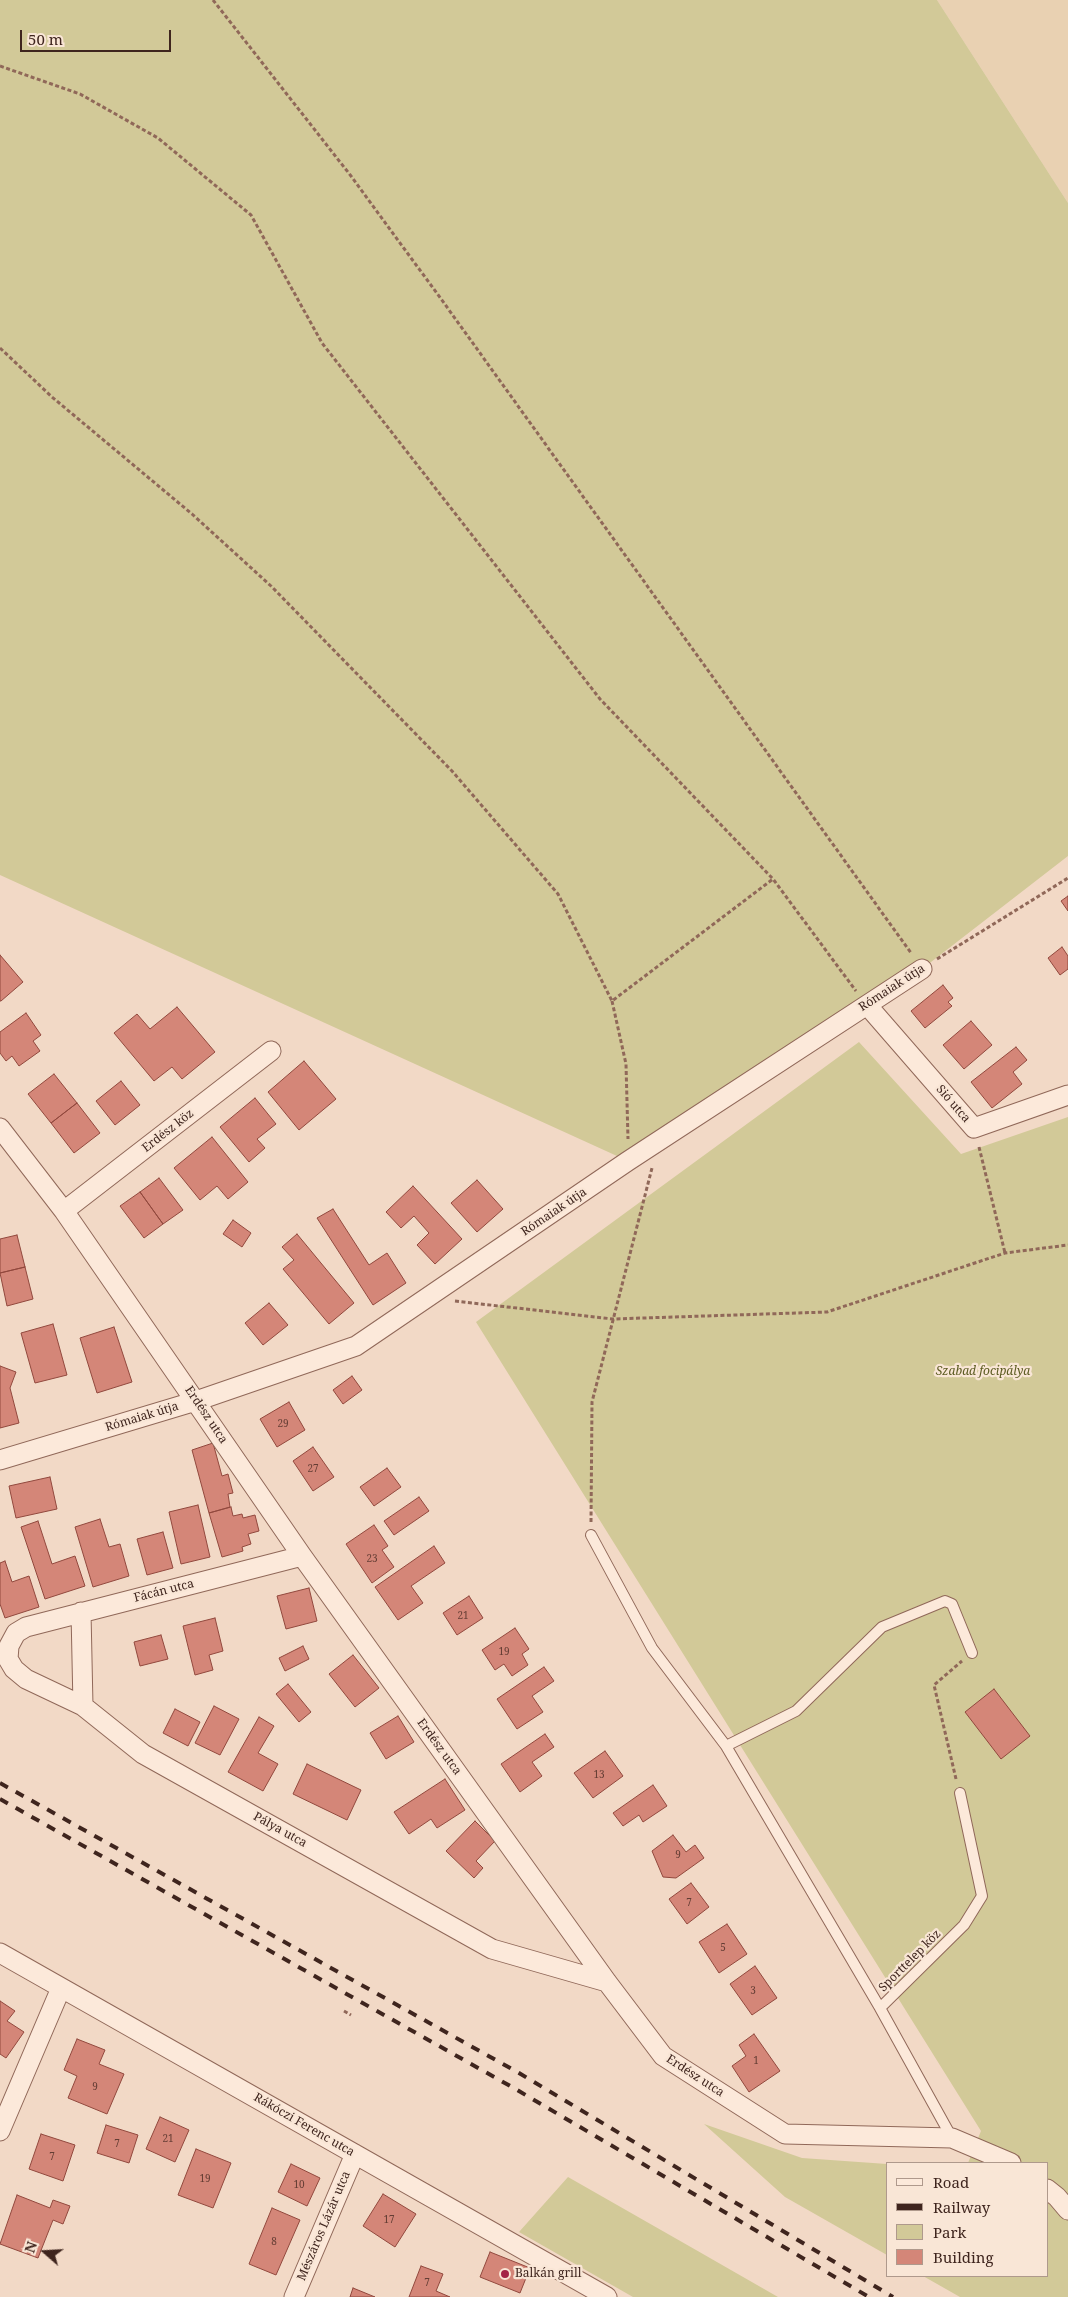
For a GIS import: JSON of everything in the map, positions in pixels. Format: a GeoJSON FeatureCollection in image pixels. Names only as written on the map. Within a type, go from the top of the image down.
{"type":"FeatureCollection","features":[{"type":"Feature","properties":{"kind":"street","name":"Rómaiak útja"},"geometry":{"type":"LineString","coordinates":[[0,1460],[196,1401],[356,1346],[628,1161],[922,969]]}},
{"type":"Feature","properties":{"kind":"street","name":"Sió utca"},"geometry":{"type":"LineString","coordinates":[[867,1005],[974,1128],[1068,1095]]}},
{"type":"Feature","properties":{"kind":"street","name":"Erdész köz"},"geometry":{"type":"LineString","coordinates":[[64,1211],[271,1051]]}},
{"type":"Feature","properties":{"kind":"street","name":"Erdész utca"},"geometry":{"type":"LineString","coordinates":[[0,1128],[64,1211],[302,1556],[663,2056],[785,2134],[952,2138],[1010,2162]]}},
{"type":"Feature","properties":{"kind":"street","name":"Fácán utca"},"geometry":{"type":"LineString","coordinates":[[26,1627],[302,1556]]}},
{"type":"Feature","properties":{"kind":"street"},"geometry":{"type":"LineString","coordinates":[[81,1612],[82,1706]]}},
{"type":"Feature","properties":{"kind":"street","name":"Pálya utca"},"geometry":{"type":"LineString","coordinates":[[26,1627],[16,1633],[9,1646],[8,1659],[14,1669],[26,1679],[82,1706],[144,1754],[492,1949],[608,1982]]}},
{"type":"Feature","properties":{"kind":"street","name":"Rákóczi Ferenc utca"},"geometry":{"type":"LineString","coordinates":[[0,1953],[607,2297]]}},
{"type":"Feature","properties":{"kind":"street"},"geometry":{"type":"LineString","coordinates":[[0,2131],[62,1988]]}},
{"type":"Feature","properties":{"kind":"street","name":"Mészáros Lázár utca"},"geometry":{"type":"LineString","coordinates":[[294,2297],[355,2154]]}},
{"type":"Feature","properties":{"kind":"street"},"geometry":{"type":"LineString","coordinates":[[1048,2190],[1068,2210]]}},
{"type":"Feature","properties":{"kind":"lane"},"geometry":{"type":"LineString","coordinates":[[591,1535],[652,1648],[726,1746],[880,2008]]}},
{"type":"Feature","properties":{"kind":"lane"},"geometry":{"type":"LineString","coordinates":[[726,1746],[796,1712],[882,1627],[944,1601],[952,1604],[972,1653]]}},
{"type":"Feature","properties":{"kind":"lane","name":"Sporttelep köz"},"geometry":{"type":"LineString","coordinates":[[952,2138],[880,2008],[964,1925],[982,1896],[960,1793]]}},
{"type":"Feature","properties":{"kind":"path"},"geometry":{"type":"LineString","coordinates":[[213,0],[351,176],[922,969]]}},
{"type":"Feature","properties":{"kind":"path"},"geometry":{"type":"LineString","coordinates":[[0,66],[80,94],[158,138],[251,215],[322,342],[594,692],[773,879],[867,1005]]}},
{"type":"Feature","properties":{"kind":"path"},"geometry":{"type":"LineString","coordinates":[[0,348],[52,397],[192,514],[272,586],[452,771],[558,894],[612,1001],[626,1064],[628,1161]]}},
{"type":"Feature","properties":{"kind":"path","name":"Rómaiak útja"},"geometry":{"type":"LineString","coordinates":[[922,969],[1068,878]]}},
{"type":"Feature","properties":{"kind":"path"},"geometry":{"type":"LineString","coordinates":[[612,1001],[773,879]]}},
{"type":"Feature","properties":{"kind":"path"},"geometry":{"type":"LineString","coordinates":[[974,1128],[1005,1253]]}},
{"type":"Feature","properties":{"kind":"path"},"geometry":{"type":"LineString","coordinates":[[591,1535],[592,1402],[659,1141]]}},
{"type":"Feature","properties":{"kind":"path"},"geometry":{"type":"LineString","coordinates":[[427,1298],[614,1319],[827,1312],[1005,1253],[1068,1245]]}},
{"type":"Feature","properties":{"kind":"path"},"geometry":{"type":"LineString","coordinates":[[960,1793],[934,1685],[972,1653]]}},
{"type":"Feature","properties":{"kind":"path"},"geometry":{"type":"LineString","coordinates":[[344,2011],[351,2015]]}},
{"type":"Feature","properties":{"kind":"shaded area"},"geometry":{"type":"Polygon","coordinates":[[[937,0],[1068,0],[1068,203],[937,0]]]}},
{"type":"Feature","properties":{"kind":"green space"},"geometry":{"type":"Polygon","coordinates":[[[0,0],[937,0],[1068,203],[1068,856],[922,969],[628,1161],[0,875],[0,0]]]}},
{"type":"Feature","properties":{"kind":"green space","name":"Szabad focipálya"},"geometry":{"type":"Polygon","coordinates":[[[859,1042],[961,1154],[1068,1117],[1068,2297],[960,2297],[925,2277],[1048,2277],[1048,2162],[968,2162],[981,2131],[476,1322],[859,1042]]]}},
{"type":"Feature","properties":{"kind":"green space"},"geometry":{"type":"Polygon","coordinates":[[[704,2124],[802,2158],[886,2164],[886,2254],[785,2197],[704,2124]]]}},
{"type":"Feature","properties":{"kind":"green space"},"geometry":{"type":"Polygon","coordinates":[[[568,2177],[778,2297],[633,2297],[519,2232],[568,2177]]]}},
{"type":"Feature","properties":{"kind":"building"},"geometry":{"type":"Polygon","coordinates":[[[1068,896],[1068,911],[1061,901],[1068,896]]]}},
{"type":"Feature","properties":{"kind":"building"},"geometry":{"type":"Polygon","coordinates":[[[1062,947],[1068,956],[1068,969],[1060,975],[1048,958],[1062,947]]]}},
{"type":"Feature","properties":{"kind":"building"},"geometry":{"type":"Polygon","coordinates":[[[0,955],[23,982],[1,1001],[0,1001],[0,955]]]}},
{"type":"Feature","properties":{"kind":"building"},"geometry":{"type":"Polygon","coordinates":[[[943,985],[953,998],[948,1002],[952,1006],[925,1028],[911,1011],[943,985]]]}},
{"type":"Feature","properties":{"kind":"building"},"geometry":{"type":"Polygon","coordinates":[[[177,1007],[215,1052],[182,1079],[172,1067],[154,1081],[114,1033],[137,1014],[150,1029],[177,1007]]]}},
{"type":"Feature","properties":{"kind":"building"},"geometry":{"type":"Polygon","coordinates":[[[26,1013],[41,1035],[33,1041],[40,1051],[19,1066],[12,1056],[6,1061],[0,1053],[0,1032],[26,1013]]]}},
{"type":"Feature","properties":{"kind":"building"},"geometry":{"type":"Polygon","coordinates":[[[971,1021],[992,1045],[964,1069],[943,1045],[971,1021]]]}},
{"type":"Feature","properties":{"kind":"building"},"geometry":{"type":"Polygon","coordinates":[[[1016,1047],[1027,1060],[1013,1072],[1022,1084],[992,1108],[971,1082],[1016,1047]]]}},
{"type":"Feature","properties":{"kind":"building"},"geometry":{"type":"Polygon","coordinates":[[[304,1061],[336,1099],[299,1130],[268,1092],[304,1061]]]}},
{"type":"Feature","properties":{"kind":"building"},"geometry":{"type":"Polygon","coordinates":[[[54,1074],[77,1103],[51,1123],[28,1094],[54,1074]]]}},
{"type":"Feature","properties":{"kind":"building"},"geometry":{"type":"Polygon","coordinates":[[[121,1081],[140,1105],[115,1125],[96,1101],[121,1081]]]}},
{"type":"Feature","properties":{"kind":"building"},"geometry":{"type":"Polygon","coordinates":[[[255,1098],[276,1124],[257,1139],[265,1148],[249,1162],[220,1127],[255,1098]]]}},
{"type":"Feature","properties":{"kind":"building"},"geometry":{"type":"Polygon","coordinates":[[[77,1103],[100,1133],[74,1153],[51,1123],[77,1103]]]}},
{"type":"Feature","properties":{"kind":"building"},"geometry":{"type":"Polygon","coordinates":[[[212,1137],[248,1182],[228,1199],[217,1186],[200,1200],[174,1168],[212,1137]]]}},
{"type":"Feature","properties":{"kind":"building"},"geometry":{"type":"Polygon","coordinates":[[[159,1178],[183,1210],[163,1224],[140,1192],[159,1178]]]}},
{"type":"Feature","properties":{"kind":"building"},"geometry":{"type":"Polygon","coordinates":[[[477,1180],[503,1209],[477,1232],[451,1203],[477,1180]]]}},
{"type":"Feature","properties":{"kind":"building"},"geometry":{"type":"Polygon","coordinates":[[[413,1186],[462,1239],[435,1264],[417,1245],[429,1233],[414,1216],[401,1228],[386,1212],[413,1186]]]}},
{"type":"Feature","properties":{"kind":"building"},"geometry":{"type":"Polygon","coordinates":[[[140,1192],[163,1224],[144,1238],[120,1206],[140,1192]]]}},
{"type":"Feature","properties":{"kind":"building"},"geometry":{"type":"Polygon","coordinates":[[[333,1209],[369,1265],[387,1253],[406,1283],[373,1305],[317,1218],[333,1209]]]}},
{"type":"Feature","properties":{"kind":"building"},"geometry":{"type":"Polygon","coordinates":[[[233,1220],[251,1233],[242,1247],[223,1234],[233,1220]]]}},
{"type":"Feature","properties":{"kind":"building"},"geometry":{"type":"Polygon","coordinates":[[[297,1234],[354,1303],[329,1324],[283,1269],[294,1260],[282,1247],[297,1234]]]}},
{"type":"Feature","properties":{"kind":"building"},"geometry":{"type":"Polygon","coordinates":[[[17,1235],[25,1267],[0,1273],[0,1239],[17,1235]]]}},
{"type":"Feature","properties":{"kind":"building"},"geometry":{"type":"Polygon","coordinates":[[[25,1267],[33,1299],[7,1306],[0,1273],[25,1267]]]}},
{"type":"Feature","properties":{"kind":"building"},"geometry":{"type":"Polygon","coordinates":[[[269,1303],[288,1325],[263,1345],[245,1323],[269,1303]]]}},
{"type":"Feature","properties":{"kind":"building"},"geometry":{"type":"Polygon","coordinates":[[[53,1324],[67,1375],[35,1383],[21,1333],[53,1324]]]}},
{"type":"Feature","properties":{"kind":"building"},"geometry":{"type":"Polygon","coordinates":[[[114,1327],[132,1382],[97,1393],[80,1338],[114,1327]]]}},
{"type":"Feature","properties":{"kind":"building"},"geometry":{"type":"Polygon","coordinates":[[[0,1366],[16,1372],[10,1388],[19,1423],[0,1428],[0,1366]]]}},
{"type":"Feature","properties":{"kind":"building"},"geometry":{"type":"Polygon","coordinates":[[[352,1376],[362,1390],[343,1404],[333,1390],[352,1376]]]}},
{"type":"Feature","properties":{"kind":"building"},"geometry":{"type":"Polygon","coordinates":[[[289,1402],[305,1430],[277,1447],[260,1419],[289,1402]]]}},
{"type":"Feature","properties":{"kind":"building"},"geometry":{"type":"Polygon","coordinates":[[[213,1443],[222,1476],[228,1474],[233,1493],[228,1494],[230,1507],[209,1513],[192,1450],[213,1443]]]}},
{"type":"Feature","properties":{"kind":"building"},"geometry":{"type":"Polygon","coordinates":[[[313,1447],[334,1477],[313,1491],[293,1461],[313,1447]]]}},
{"type":"Feature","properties":{"kind":"building"},"geometry":{"type":"Polygon","coordinates":[[[387,1468],[401,1487],[374,1506],[360,1487],[387,1468]]]}},
{"type":"Feature","properties":{"kind":"building"},"geometry":{"type":"Polygon","coordinates":[[[50,1477],[57,1509],[16,1518],[9,1486],[50,1477]]]}},
{"type":"Feature","properties":{"kind":"building"},"geometry":{"type":"Polygon","coordinates":[[[419,1497],[429,1511],[394,1535],[384,1521],[419,1497]]]}},
{"type":"Feature","properties":{"kind":"building"},"geometry":{"type":"Polygon","coordinates":[[[198,1505],[210,1557],[181,1564],[169,1512],[198,1505]]]}},
{"type":"Feature","properties":{"kind":"building"},"geometry":{"type":"Polygon","coordinates":[[[231,1507],[233,1516],[242,1514],[243,1518],[255,1515],[259,1531],[248,1534],[251,1544],[242,1547],[243,1551],[222,1557],[209,1513],[231,1507]]]}},
{"type":"Feature","properties":{"kind":"building"},"geometry":{"type":"Polygon","coordinates":[[[100,1519],[109,1547],[120,1544],[129,1576],[93,1587],[75,1527],[100,1519]]]}},
{"type":"Feature","properties":{"kind":"building"},"geometry":{"type":"Polygon","coordinates":[[[38,1521],[52,1564],[75,1556],[85,1586],[45,1599],[21,1527],[38,1521]]]}},
{"type":"Feature","properties":{"kind":"building"},"geometry":{"type":"Polygon","coordinates":[[[374,1525],[388,1546],[382,1550],[394,1567],[372,1583],[346,1544],[374,1525]]]}},
{"type":"Feature","properties":{"kind":"building"},"geometry":{"type":"Polygon","coordinates":[[[163,1532],[173,1568],[147,1575],[137,1539],[163,1532]]]}},
{"type":"Feature","properties":{"kind":"building"},"geometry":{"type":"Polygon","coordinates":[[[434,1546],[445,1563],[411,1586],[423,1603],[398,1620],[375,1587],[434,1546]]]}},
{"type":"Feature","properties":{"kind":"building"},"geometry":{"type":"Polygon","coordinates":[[[5,1561],[12,1582],[29,1576],[39,1607],[5,1618],[0,1604],[0,1563],[5,1561]]]}},
{"type":"Feature","properties":{"kind":"building"},"geometry":{"type":"Polygon","coordinates":[[[309,1588],[317,1621],[286,1629],[277,1596],[309,1588]]]}},
{"type":"Feature","properties":{"kind":"building"},"geometry":{"type":"Polygon","coordinates":[[[469,1596],[483,1618],[457,1635],[443,1613],[469,1596]]]}},
{"type":"Feature","properties":{"kind":"building"},"geometry":{"type":"Polygon","coordinates":[[[215,1618],[223,1651],[209,1655],[213,1670],[195,1675],[183,1626],[215,1618]]]}},
{"type":"Feature","properties":{"kind":"building"},"geometry":{"type":"Polygon","coordinates":[[[515,1628],[529,1649],[522,1654],[528,1665],[512,1676],[504,1664],[495,1670],[482,1650],[515,1628]]]}},
{"type":"Feature","properties":{"kind":"building"},"geometry":{"type":"Polygon","coordinates":[[[161,1635],[168,1659],[140,1666],[134,1642],[161,1635]]]}},
{"type":"Feature","properties":{"kind":"building"},"geometry":{"type":"Polygon","coordinates":[[[303,1646],[309,1659],[285,1671],[279,1658],[303,1646]]]}},
{"type":"Feature","properties":{"kind":"building"},"geometry":{"type":"Polygon","coordinates":[[[353,1655],[379,1688],[355,1707],[329,1674],[353,1655]]]}},
{"type":"Feature","properties":{"kind":"building"},"geometry":{"type":"Polygon","coordinates":[[[544,1667],[554,1681],[532,1696],[543,1712],[517,1729],[497,1699],[544,1667]]]}},
{"type":"Feature","properties":{"kind":"building"},"geometry":{"type":"Polygon","coordinates":[[[288,1684],[311,1712],[299,1722],[276,1694],[288,1684]]]}},
{"type":"Feature","properties":{"kind":"building"},"geometry":{"type":"Polygon","coordinates":[[[994,1689],[1030,1736],[1001,1759],[965,1712],[994,1689]]]}},
{"type":"Feature","properties":{"kind":"building"},"geometry":{"type":"Polygon","coordinates":[[[214,1706],[239,1719],[220,1755],[195,1743],[214,1706]]]}},
{"type":"Feature","properties":{"kind":"building"},"geometry":{"type":"Polygon","coordinates":[[[175,1709],[200,1722],[188,1746],[163,1733],[175,1709]]]}},
{"type":"Feature","properties":{"kind":"building"},"geometry":{"type":"Polygon","coordinates":[[[398,1716],[414,1742],[386,1759],[370,1733],[398,1716]]]}},
{"type":"Feature","properties":{"kind":"building"},"geometry":{"type":"Polygon","coordinates":[[[259,1717],[274,1726],[258,1753],[278,1764],[263,1791],[228,1772],[259,1717]]]}},
{"type":"Feature","properties":{"kind":"building"},"geometry":{"type":"Polygon","coordinates":[[[545,1734],[554,1747],[532,1762],[542,1776],[520,1792],[501,1764],[545,1734]]]}},
{"type":"Feature","properties":{"kind":"building"},"geometry":{"type":"Polygon","coordinates":[[[605,1751],[623,1776],[593,1798],[574,1773],[605,1751]]]}},
{"type":"Feature","properties":{"kind":"building"},"geometry":{"type":"Polygon","coordinates":[[[307,1764],[361,1790],[347,1820],[293,1794],[307,1764]]]}},
{"type":"Feature","properties":{"kind":"building"},"geometry":{"type":"Polygon","coordinates":[[[445,1779],[465,1810],[437,1828],[431,1819],[409,1834],[394,1812],[445,1779]]]}},
{"type":"Feature","properties":{"kind":"building"},"geometry":{"type":"Polygon","coordinates":[[[653,1785],[667,1806],[643,1822],[639,1815],[623,1826],[613,1813],[653,1785]]]}},
{"type":"Feature","properties":{"kind":"building"},"geometry":{"type":"Polygon","coordinates":[[[475,1821],[495,1841],[476,1861],[483,1868],[474,1878],[446,1851],[475,1821]]]}},
{"type":"Feature","properties":{"kind":"building"},"geometry":{"type":"Polygon","coordinates":[[[673,1835],[686,1852],[695,1845],[704,1858],[676,1878],[663,1877],[652,1851],[673,1835]]]}},
{"type":"Feature","properties":{"kind":"building"},"geometry":{"type":"Polygon","coordinates":[[[691,1883],[709,1907],[687,1924],[669,1899],[691,1883]]]}},
{"type":"Feature","properties":{"kind":"building"},"geometry":{"type":"Polygon","coordinates":[[[727,1924],[747,1954],[719,1973],[699,1942],[727,1924]]]}},
{"type":"Feature","properties":{"kind":"building"},"geometry":{"type":"Polygon","coordinates":[[[755,1966],[777,1998],[752,2015],[730,1984],[755,1966]]]}},
{"type":"Feature","properties":{"kind":"building"},"geometry":{"type":"Polygon","coordinates":[[[0,2001],[15,2011],[7,2021],[24,2032],[6,2058],[0,2054],[0,2001]]]}},
{"type":"Feature","properties":{"kind":"building"},"geometry":{"type":"Polygon","coordinates":[[[754,2034],[780,2071],[749,2092],[732,2066],[746,2056],[739,2045],[754,2034]]]}},
{"type":"Feature","properties":{"kind":"building"},"geometry":{"type":"Polygon","coordinates":[[[77,2039],[105,2050],[99,2064],[124,2074],[107,2114],[68,2098],[77,2076],[64,2070],[77,2039]]]}},
{"type":"Feature","properties":{"kind":"building"},"geometry":{"type":"Polygon","coordinates":[[[160,2117],[189,2130],[175,2162],[146,2149],[160,2117]]]}},
{"type":"Feature","properties":{"kind":"building"},"geometry":{"type":"Polygon","coordinates":[[[106,2125],[138,2135],[129,2163],[97,2153],[106,2125]]]}},
{"type":"Feature","properties":{"kind":"building"},"geometry":{"type":"Polygon","coordinates":[[[41,2134],[75,2145],[63,2181],[29,2169],[41,2134]]]}},
{"type":"Feature","properties":{"kind":"building"},"geometry":{"type":"Polygon","coordinates":[[[196,2149],[231,2163],[213,2208],[178,2195],[196,2149]]]}},
{"type":"Feature","properties":{"kind":"building"},"geometry":{"type":"Polygon","coordinates":[[[291,2164],[320,2178],[307,2206],[278,2192],[291,2164]]]}},
{"type":"Feature","properties":{"kind":"building"},"geometry":{"type":"Polygon","coordinates":[[[383,2194],[416,2214],[395,2247],[363,2226],[383,2194]]]}},
{"type":"Feature","properties":{"kind":"building"},"geometry":{"type":"Polygon","coordinates":[[[17,2195],[50,2208],[53,2200],[70,2206],[63,2224],[53,2220],[38,2258],[0,2244],[17,2195]]]}},
{"type":"Feature","properties":{"kind":"building"},"geometry":{"type":"Polygon","coordinates":[[[272,2208],[300,2220],[276,2275],[249,2264],[272,2208]]]}},
{"type":"Feature","properties":{"kind":"building","name":"Balkán grill"},"geometry":{"type":"Polygon","coordinates":[[[490,2252],[530,2268],[520,2293],[480,2277],[490,2252]]]}},
{"type":"Feature","properties":{"kind":"building"},"geometry":{"type":"Polygon","coordinates":[[[421,2266],[443,2274],[436,2291],[450,2297],[409,2297],[421,2266]]]}},
{"type":"Feature","properties":{"kind":"building"},"geometry":{"type":"Polygon","coordinates":[[[353,2288],[375,2297],[350,2297],[353,2288]]]}},
{"type":"Feature","properties":{"kind":"railway"},"geometry":{"type":"LineString","coordinates":[[0,1783],[519,2073],[893,2297]]}},
{"type":"Feature","properties":{"kind":"railway"},"geometry":{"type":"LineString","coordinates":[[0,1799],[512,2087],[869,2297]]}},
{"type":"Feature","properties":{"kind":"place","name":"Balkán grill"},"geometry":{"type":"Point","coordinates":[505,2274]}}]}
